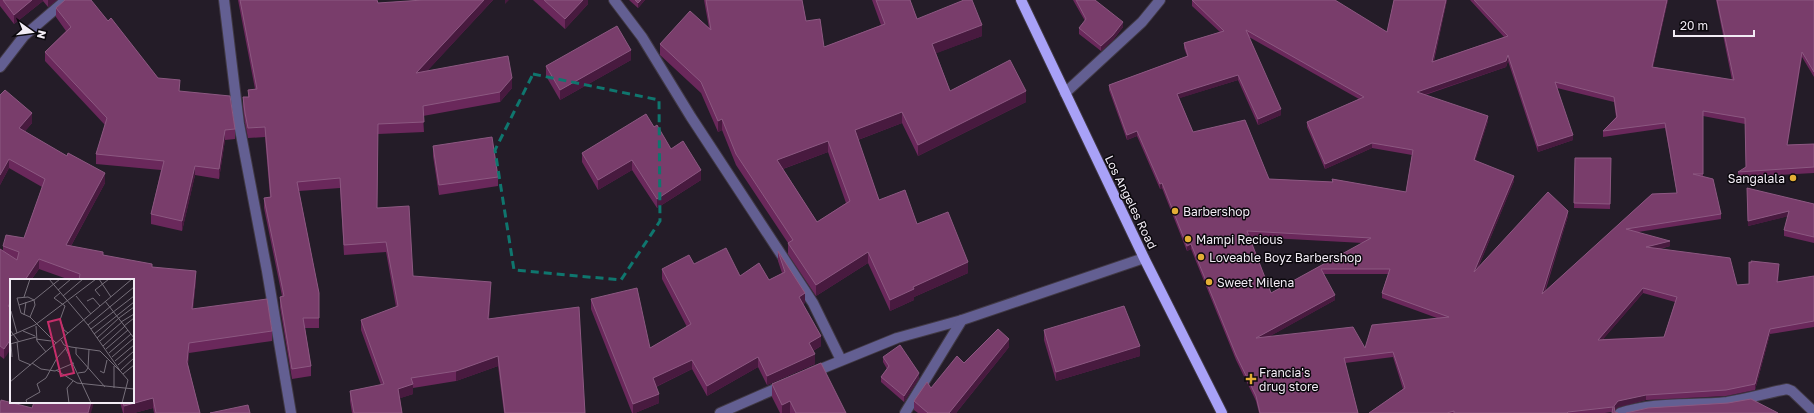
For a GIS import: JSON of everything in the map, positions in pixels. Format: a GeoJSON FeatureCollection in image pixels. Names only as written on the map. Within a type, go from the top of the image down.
{"type":"FeatureCollection","features":[{"type":"Feature","properties":{"kind":"main road","name":"Los Angeles Road"},"geometry":{"type":"LineString","coordinates":[[1021,0],[1144,258],[1222,413]]}},
{"type":"Feature","properties":{"kind":"street"},"geometry":{"type":"LineString","coordinates":[[0,67],[24,36],[66,0]]}},
{"type":"Feature","properties":{"kind":"street"},"geometry":{"type":"LineString","coordinates":[[224,0],[239,124],[267,271],[291,413]]}},
{"type":"Feature","properties":{"kind":"street"},"geometry":{"type":"LineString","coordinates":[[614,0],[642,37],[690,117],[798,278],[813,302],[841,360]]}},
{"type":"Feature","properties":{"kind":"street"},"geometry":{"type":"LineString","coordinates":[[1065,93],[1142,22],[1160,0]]}},
{"type":"Feature","properties":{"kind":"street"},"geometry":{"type":"LineString","coordinates":[[720,413],[841,360],[897,338],[962,320],[1144,258]]}},
{"type":"Feature","properties":{"kind":"street"},"geometry":{"type":"LineString","coordinates":[[905,413],[962,320]]}},
{"type":"Feature","properties":{"kind":"street"},"geometry":{"type":"LineString","coordinates":[[1620,413],[1638,407],[1676,403],[1726,402],[1787,389],[1792,391],[1814,412]]}},
{"type":"Feature","properties":{"kind":"highlighted area"},"geometry":{"type":"Polygon","coordinates":[[[533,74],[659,100],[660,221],[621,280],[514,270],[495,150],[533,74]]]}},
{"type":"Feature","properties":{"kind":"building"},"geometry":{"type":"Polygon","coordinates":[[[3,0],[32,0],[14,15],[3,0]]]}},
{"type":"Feature","properties":{"kind":"building"},"geometry":{"type":"Polygon","coordinates":[[[65,0],[91,0],[108,21],[111,18],[158,78],[180,80],[179,91],[230,96],[235,129],[225,130],[219,169],[195,166],[182,221],[151,214],[164,161],[96,154],[107,118],[45,52],[71,27],[56,8],[65,0]]]}},
{"type":"Feature","properties":{"kind":"building"},"geometry":{"type":"Polygon","coordinates":[[[240,0],[377,0],[378,3],[423,0],[484,0],[416,73],[508,56],[512,78],[500,92],[423,106],[424,122],[378,124],[377,208],[409,206],[413,276],[491,282],[488,319],[579,307],[585,413],[505,413],[498,356],[456,371],[411,378],[413,384],[398,389],[402,413],[354,413],[350,391],[384,384],[361,320],[398,306],[386,242],[344,245],[340,178],[297,182],[319,293],[319,318],[303,318],[311,366],[292,369],[280,297],[284,296],[264,198],[271,197],[265,127],[248,128],[245,113],[243,97],[249,97],[248,90],[257,89],[240,0]]]}},
{"type":"Feature","properties":{"kind":"building"},"geometry":{"type":"Polygon","coordinates":[[[544,0],[583,0],[565,19],[544,0]]]}},
{"type":"Feature","properties":{"kind":"building"},"geometry":{"type":"Polygon","coordinates":[[[706,0],[802,0],[806,21],[820,19],[824,47],[885,24],[876,0],[910,0],[917,19],[964,0],[972,0],[982,25],[932,44],[950,91],[1010,60],[1026,91],[918,145],[902,112],[855,130],[879,200],[905,190],[917,224],[948,212],[968,262],[913,287],[914,289],[890,300],[868,252],[816,285],[788,243],[793,240],[736,154],[722,119],[718,121],[701,82],[660,44],[690,11],[711,30],[706,0]],[[828,141],[777,160],[817,222],[850,201],[828,141]]]}},
{"type":"Feature","properties":{"kind":"building"},"geometry":{"type":"Polygon","coordinates":[[[1076,0],[1095,0],[1123,22],[1113,35],[1101,46],[1079,28],[1086,19],[1076,0]]]}},
{"type":"Feature","properties":{"kind":"building"},"geometry":{"type":"Polygon","coordinates":[[[1192,0],[1335,0],[1387,32],[1394,0],[1446,0],[1432,62],[1508,36],[1474,0],[1667,0],[1652,67],[1734,80],[1717,0],[1814,0],[1814,72],[1802,52],[1787,145],[1814,144],[1814,167],[1738,172],[1746,167],[1745,118],[1703,111],[1703,174],[1693,174],[1713,179],[1721,214],[1626,229],[1670,241],[1646,247],[1730,258],[1737,285],[1749,284],[1749,262],[1751,263],[1751,261],[1779,264],[1777,282],[1814,276],[1814,321],[1770,329],[1755,384],[1726,390],[1646,395],[1618,401],[1614,406],[1615,412],[1618,413],[1612,413],[1613,407],[1567,413],[1454,413],[1454,411],[1447,413],[1369,413],[1405,388],[1393,352],[1344,358],[1358,413],[1260,413],[1256,396],[1236,355],[1191,244],[1187,246],[1162,183],[1160,184],[1137,131],[1127,135],[1109,85],[1188,56],[1184,43],[1224,31],[1192,0]],[[1246,30],[1281,109],[1258,119],[1238,75],[1177,94],[1193,132],[1245,120],[1269,179],[1333,182],[1332,179],[1406,192],[1413,150],[1372,143],[1325,164],[1307,122],[1364,97],[1246,30]],[[1508,55],[1506,61],[1417,92],[1488,116],[1474,160],[1514,176],[1474,272],[1548,192],[1568,211],[1542,294],[1652,194],[1677,193],[1665,123],[1603,131],[1617,117],[1614,97],[1555,82],[1573,135],[1538,146],[1508,55]],[[1247,231],[1271,293],[1371,238],[1247,231]],[[1321,269],[1335,295],[1256,338],[1353,327],[1365,348],[1372,325],[1449,317],[1382,293],[1390,269],[1321,269]],[[1643,288],[1598,340],[1664,337],[1677,297],[1643,288]]]}},
{"type":"Feature","properties":{"kind":"building"},"geometry":{"type":"Polygon","coordinates":[[[617,26],[631,50],[560,90],[546,66],[617,26]]]}},
{"type":"Feature","properties":{"kind":"building"},"geometry":{"type":"Polygon","coordinates":[[[5,90],[32,113],[19,128],[67,156],[68,153],[105,173],[66,245],[103,252],[103,255],[152,264],[152,267],[196,271],[192,309],[267,299],[272,331],[189,343],[187,362],[200,413],[156,413],[153,398],[124,406],[123,403],[134,403],[134,279],[79,279],[80,274],[39,259],[26,279],[10,279],[10,303],[8,306],[10,307],[10,340],[4,349],[0,346],[0,249],[17,260],[19,252],[3,246],[6,235],[24,238],[45,179],[9,159],[0,175],[0,95],[5,90]]]}},
{"type":"Feature","properties":{"kind":"building"},"geometry":{"type":"Polygon","coordinates":[[[646,114],[654,127],[657,125],[671,149],[683,141],[701,170],[657,199],[632,160],[598,180],[582,153],[646,114]]]}},
{"type":"Feature","properties":{"kind":"building"},"geometry":{"type":"Polygon","coordinates":[[[492,137],[498,177],[439,185],[433,146],[492,137]]]}},
{"type":"Feature","properties":{"kind":"building"},"geometry":{"type":"Polygon","coordinates":[[[1575,158],[1611,158],[1610,204],[1574,203],[1575,158]]]}},
{"type":"Feature","properties":{"kind":"building"},"geometry":{"type":"Polygon","coordinates":[[[1747,188],[1814,204],[1814,237],[1784,230],[1789,211],[1748,221],[1747,188]]]}},
{"type":"Feature","properties":{"kind":"building"},"geometry":{"type":"Polygon","coordinates":[[[726,248],[740,276],[759,263],[769,280],[785,272],[778,251],[805,293],[799,297],[821,336],[809,343],[815,354],[767,376],[758,357],[707,386],[692,360],[653,378],[659,394],[633,404],[591,299],[637,288],[650,348],[691,324],[662,269],[689,255],[694,264],[726,248]]]}},
{"type":"Feature","properties":{"kind":"building"},"geometry":{"type":"Polygon","coordinates":[[[1124,306],[1140,346],[1056,372],[1044,330],[1124,306]]]}},
{"type":"Feature","properties":{"kind":"building"},"geometry":{"type":"Polygon","coordinates":[[[998,329],[1009,339],[949,413],[928,413],[914,401],[927,382],[931,388],[957,356],[964,363],[998,329]]]}},
{"type":"Feature","properties":{"kind":"building"},"geometry":{"type":"Polygon","coordinates":[[[900,345],[919,373],[904,396],[881,377],[889,366],[883,357],[900,345]]]}},
{"type":"Feature","properties":{"kind":"building"},"geometry":{"type":"Polygon","coordinates":[[[821,363],[846,413],[796,413],[790,401],[782,405],[772,384],[821,363]]]}},
{"type":"Feature","properties":{"kind":"building"},"geometry":{"type":"Polygon","coordinates":[[[1751,399],[1778,413],[1626,413],[1648,408],[1728,403],[1751,399]]]}},
{"type":"Feature","properties":{"kind":"building"},"geometry":{"type":"Polygon","coordinates":[[[1,400],[32,408],[34,403],[91,403],[88,413],[0,413],[1,400]]]}},
{"type":"Feature","properties":{"kind":"building"},"geometry":{"type":"Polygon","coordinates":[[[248,405],[250,413],[210,413],[248,405]]]}},
{"type":"Feature","properties":{"kind":"place","name":"Sangalala"},"geometry":{"type":"Point","coordinates":[1793,178]}},
{"type":"Feature","properties":{"kind":"place","name":"Barbershop"},"geometry":{"type":"Point","coordinates":[1175,211]}},
{"type":"Feature","properties":{"kind":"place","name":"Mampi Recious"},"geometry":{"type":"Point","coordinates":[1188,239]}},
{"type":"Feature","properties":{"kind":"place","name":"Loveable Boyz Barbershop"},"geometry":{"type":"Point","coordinates":[1201,257]}},
{"type":"Feature","properties":{"kind":"place","name":"Sweet Milena"},"geometry":{"type":"Point","coordinates":[1209,282]}},
{"type":"Feature","properties":{"kind":"place","name":"Francia's drug store"},"geometry":{"type":"Point","coordinates":[1251,379]}}]}
